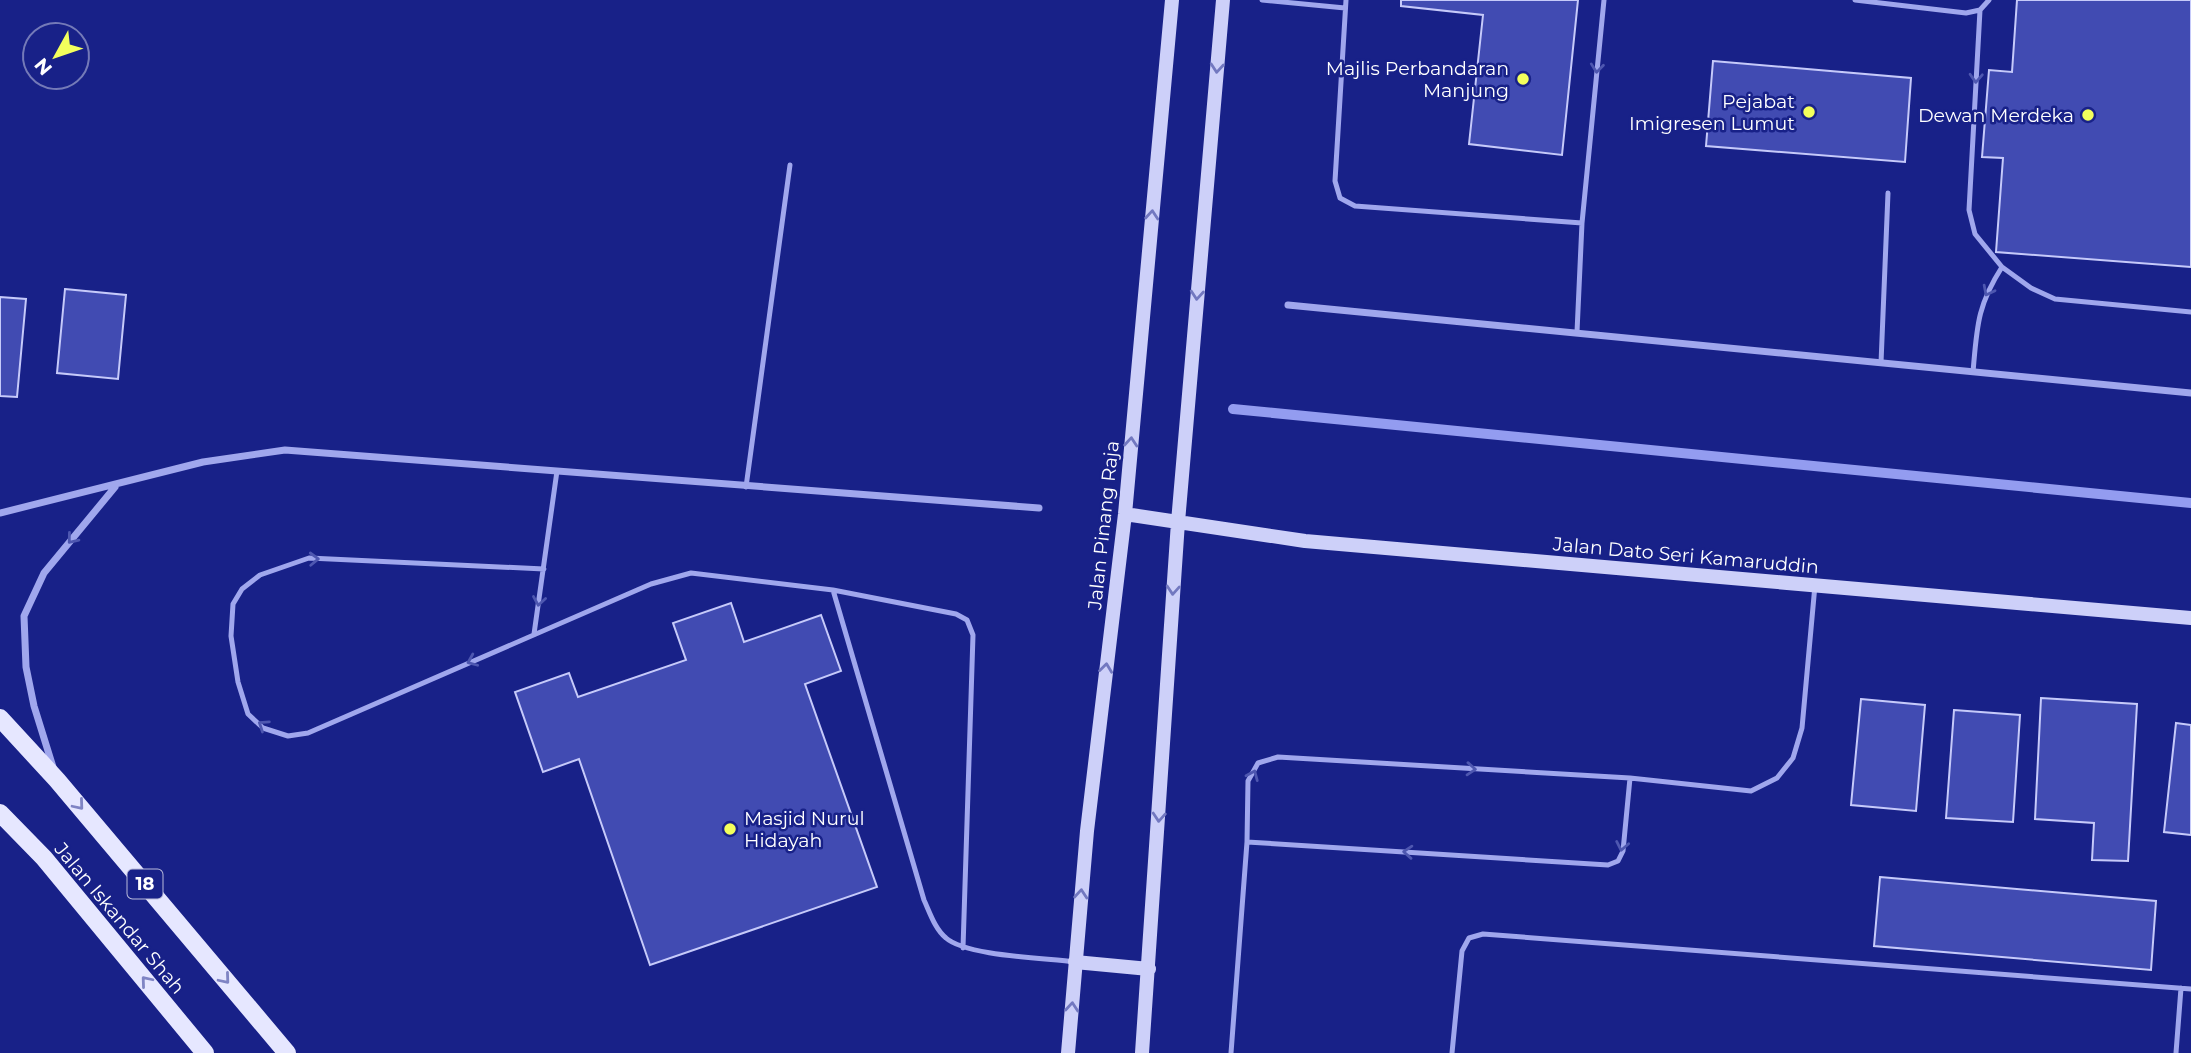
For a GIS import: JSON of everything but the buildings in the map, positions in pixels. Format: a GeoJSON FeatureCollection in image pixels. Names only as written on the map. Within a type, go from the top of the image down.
{"type":"FeatureCollection","features":[{"type":"Feature","properties":{"kind":"main road","name":"Jalan Pinang Raja"},"geometry":{"type":"LineString","coordinates":[[1068,1053],[1087,831],[1125,514],[1172,0]]}},
{"type":"Feature","properties":{"kind":"main road"},"geometry":{"type":"LineString","coordinates":[[1142,1053],[1178,522],[1223,0]]}},
{"type":"Feature","properties":{"kind":"main road","name":"Jalan Dato Seri Kamaruddin"},"geometry":{"type":"LineString","coordinates":[[1125,514],[1305,541],[2191,618]]}},
{"type":"Feature","properties":{"kind":"main road","name":"18"},"geometry":{"type":"LineString","coordinates":[[0,718],[57,780],[287,1053]]}},
{"type":"Feature","properties":{"kind":"main road","name":"Jalan Iskandar Shah"},"geometry":{"type":"LineString","coordinates":[[0,813],[44,858],[205,1053]]}},
{"type":"Feature","properties":{"kind":"main road"},"geometry":{"type":"LineString","coordinates":[[1075,962],[1149,969]]}},
{"type":"Feature","properties":{"kind":"street"},"geometry":{"type":"LineString","coordinates":[[1288,305],[2191,393]]}},
{"type":"Feature","properties":{"kind":"street"},"geometry":{"type":"LineString","coordinates":[[0,513],[203,462],[285,450],[1039,508]]}},
{"type":"Feature","properties":{"kind":"street"},"geometry":{"type":"LineString","coordinates":[[57,780],[33,706],[26,667],[24,616],[44,573],[115,486]]}},
{"type":"Feature","properties":{"kind":"lane"},"geometry":{"type":"LineString","coordinates":[[1262,0],[1345,8]]}},
{"type":"Feature","properties":{"kind":"lane"},"geometry":{"type":"LineString","coordinates":[[1346,0],[1335,181],[1340,198],[1355,206],[1582,223]]}},
{"type":"Feature","properties":{"kind":"lane"},"geometry":{"type":"LineString","coordinates":[[1577,332],[1582,223],[1604,0]]}},
{"type":"Feature","properties":{"kind":"lane"},"geometry":{"type":"LineString","coordinates":[[1855,0],[1966,13],[1980,10],[1989,0]]}},
{"type":"Feature","properties":{"kind":"lane"},"geometry":{"type":"LineString","coordinates":[[1980,10],[1969,210],[1975,234],[2002,267],[2031,288],[2055,299],[2191,312]]}},
{"type":"Feature","properties":{"kind":"lane"},"geometry":{"type":"LineString","coordinates":[[746,487],[790,165]]}},
{"type":"Feature","properties":{"kind":"lane"},"geometry":{"type":"LineString","coordinates":[[1881,363],[1888,193]]}},
{"type":"Feature","properties":{"kind":"lane"},"geometry":{"type":"LineString","coordinates":[[1973,372],[1978,322],[1985,294],[2002,267]]}},
{"type":"Feature","properties":{"kind":"lane"},"geometry":{"type":"LineString","coordinates":[[534,634],[557,471]]}},
{"type":"Feature","properties":{"kind":"lane"},"geometry":{"type":"LineString","coordinates":[[544,569],[309,558],[260,575],[242,589],[233,604],[231,636],[238,682],[248,714],[262,728],[288,736],[308,733],[651,584],[691,573],[833,590],[956,614],[967,620],[973,635],[963,948]]}},
{"type":"Feature","properties":{"kind":"lane"},"geometry":{"type":"LineString","coordinates":[[1231,1053],[1247,842],[1248,781],[1258,763],[1278,757],[1630,778],[1751,791],[1777,778],[1793,758],[1802,728],[1815,585]]}},
{"type":"Feature","properties":{"kind":"lane"},"geometry":{"type":"LineString","coordinates":[[833,590],[925,900],[946,938],[963,948],[1075,962]]}},
{"type":"Feature","properties":{"kind":"lane"},"geometry":{"type":"LineString","coordinates":[[1247,842],[1608,865],[1618,861],[1623,851],[1630,778]]}},
{"type":"Feature","properties":{"kind":"lane"},"geometry":{"type":"LineString","coordinates":[[1452,1053],[1462,951],[1469,938],[1482,934],[2191,989]]}},
{"type":"Feature","properties":{"kind":"lane"},"geometry":{"type":"LineString","coordinates":[[2176,1053],[2181,988]]}},
{"type":"Feature","properties":{"kind":"waterway"},"geometry":{"type":"LineString","coordinates":[[1233,409],[2191,503]]}},
{"type":"Feature","properties":{"kind":"place","name":"Majlis Perbandaran Manjung"},"geometry":{"type":"Point","coordinates":[1523,79]}},
{"type":"Feature","properties":{"kind":"place","name":"Pejabat Imigresen Lumut"},"geometry":{"type":"Point","coordinates":[1809,112]}},
{"type":"Feature","properties":{"kind":"place","name":"Dewan Merdeka"},"geometry":{"type":"Point","coordinates":[2088,115]}},
{"type":"Feature","properties":{"kind":"place","name":"Masjid Nurul Hidayah"},"geometry":{"type":"Point","coordinates":[730,829]}}]}
